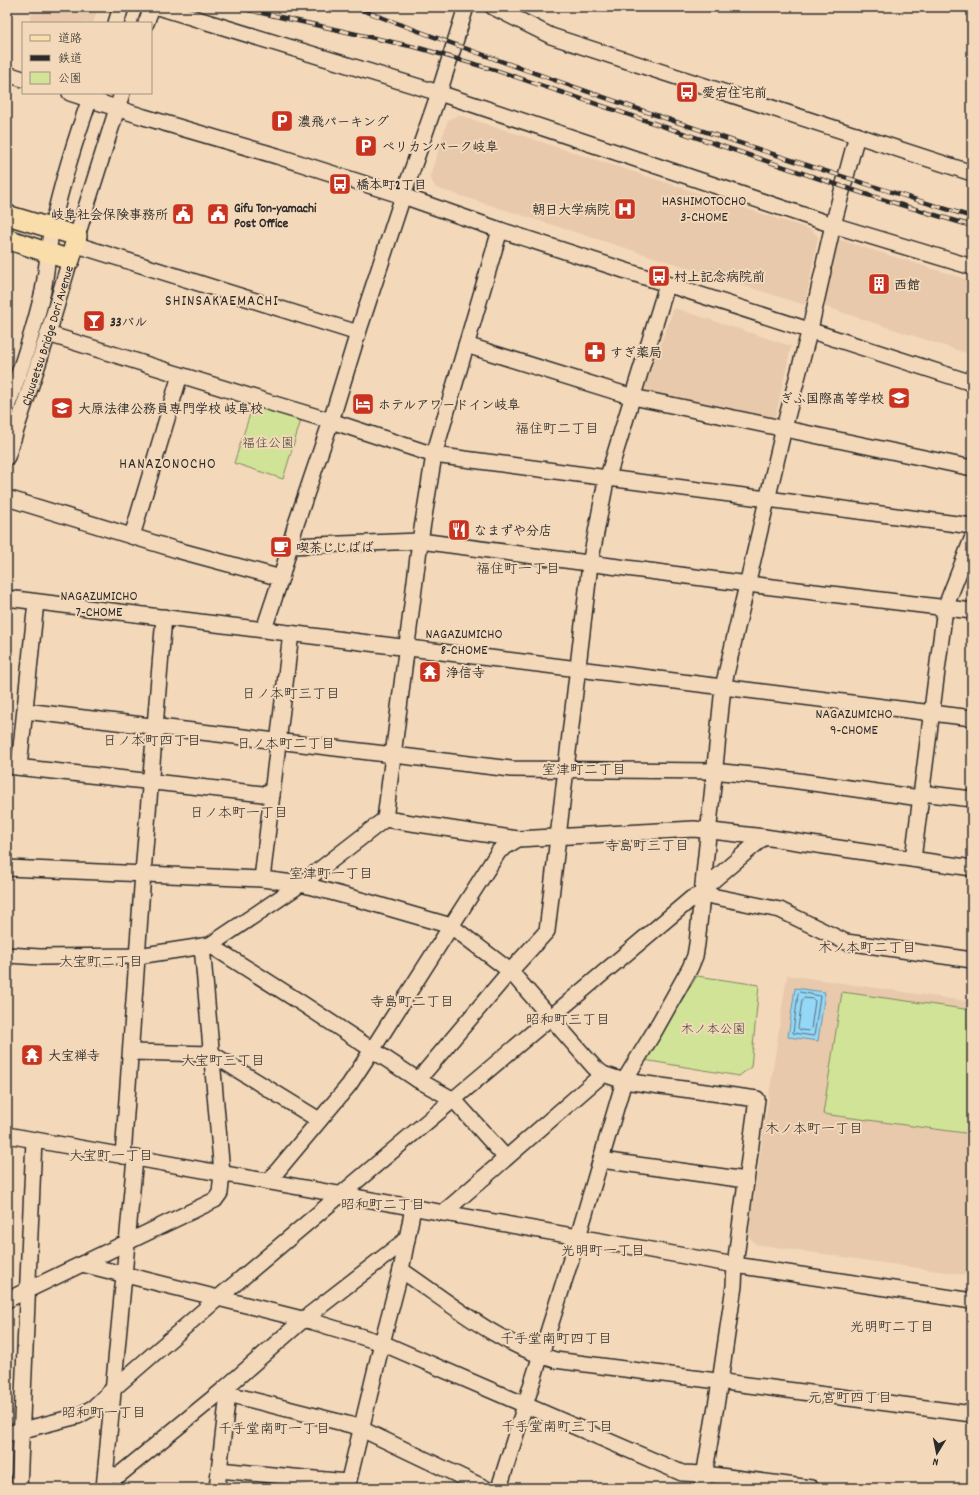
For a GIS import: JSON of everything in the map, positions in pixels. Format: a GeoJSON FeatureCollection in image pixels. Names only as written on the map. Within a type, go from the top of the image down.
{"type":"FeatureCollection","features":[{"type":"Feature","properties":{"kind":"main road"},"geometry":{"type":"LineString","coordinates":[[7,215],[52,228],[74,247]]}},
{"type":"Feature","properties":{"kind":"main road"},"geometry":{"type":"LineString","coordinates":[[7,239],[48,253],[74,247]]}},
{"type":"Feature","properties":{"kind":"street"},"geometry":{"type":"LineString","coordinates":[[116,22],[121,7]]}},
{"type":"Feature","properties":{"kind":"street"},"geometry":{"type":"LineString","coordinates":[[146,22],[152,7]]}},
{"type":"Feature","properties":{"kind":"street"},"geometry":{"type":"LineString","coordinates":[[158,7],[439,93],[833,225],[972,267]]}},
{"type":"Feature","properties":{"kind":"street"},"geometry":{"type":"LineString","coordinates":[[264,629],[281,578],[289,546],[331,421],[358,333],[439,93],[466,7]]}},
{"type":"Feature","properties":{"kind":"street"},"geometry":{"type":"LineString","coordinates":[[493,7],[551,36],[972,173]]}},
{"type":"Feature","properties":{"kind":"street"},"geometry":{"type":"LineString","coordinates":[[7,74],[22,79]]}},
{"type":"Feature","properties":{"kind":"street"},"geometry":{"type":"LineString","coordinates":[[77,94],[91,96],[144,117],[277,156],[403,196],[500,230],[668,285],[810,329],[972,383]]}},
{"type":"Feature","properties":{"kind":"street","name":"Chuusetsu Bridge Dori Avenue"},"geometry":{"type":"LineString","coordinates":[[7,457],[48,334],[122,94]]}},
{"type":"Feature","properties":{"kind":"street","name":"Chuusetsu Bridge Dori Avenue"},"geometry":{"type":"LineString","coordinates":[[7,407],[34,328],[43,289],[52,228],[60,196],[91,96]]}},
{"type":"Feature","properties":{"kind":"street"},"geometry":{"type":"LineString","coordinates":[[499,1488],[578,1237],[624,1081],[654,1032],[690,968],[695,956],[703,892],[713,771],[722,687],[784,428],[810,329],[833,225],[857,135]]}},
{"type":"Feature","properties":{"kind":"street"},"geometry":{"type":"LineString","coordinates":[[7,955],[138,956],[206,945],[301,884],[385,819],[420,541],[434,455],[500,230]]}},
{"type":"Feature","properties":{"kind":"street"},"geometry":{"type":"LineString","coordinates":[[74,247],[358,333]]}},
{"type":"Feature","properties":{"kind":"street"},"geometry":{"type":"LineString","coordinates":[[418,1080],[510,971],[547,931],[590,564],[608,478],[668,285]]}},
{"type":"Feature","properties":{"kind":"street"},"geometry":{"type":"LineString","coordinates":[[48,334],[331,421],[434,455],[972,526]]}},
{"type":"Feature","properties":{"kind":"street"},"geometry":{"type":"LineString","coordinates":[[466,345],[633,397],[972,468]]}},
{"type":"Feature","properties":{"kind":"street"},"geometry":{"type":"LineString","coordinates":[[132,536],[180,375]]}},
{"type":"Feature","properties":{"kind":"street"},"geometry":{"type":"LineString","coordinates":[[7,498],[177,550],[281,578]]}},
{"type":"Feature","properties":{"kind":"street"},"geometry":{"type":"LineString","coordinates":[[914,859],[944,608],[972,539]]}},
{"type":"Feature","properties":{"kind":"street"},"geometry":{"type":"LineString","coordinates":[[289,546],[420,541],[747,584],[972,611]]}},
{"type":"Feature","properties":{"kind":"street"},"geometry":{"type":"LineString","coordinates":[[7,598],[972,718]]}},
{"type":"Feature","properties":{"kind":"street"},"geometry":{"type":"LineString","coordinates":[[36,602],[25,711],[13,767],[272,796]]}},
{"type":"Feature","properties":{"kind":"street"},"geometry":{"type":"LineString","coordinates":[[164,617],[143,873],[131,1052],[127,1243],[105,1481],[119,1475],[225,1392],[304,1319],[407,1239]]}},
{"type":"Feature","properties":{"kind":"street"},"geometry":{"type":"LineString","coordinates":[[262,880],[291,633]]}},
{"type":"Feature","properties":{"kind":"street"},"geometry":{"type":"LineString","coordinates":[[25,711],[511,769],[713,771],[921,795],[972,799]]}},
{"type":"Feature","properties":{"kind":"street"},"geometry":{"type":"LineString","coordinates":[[385,819],[518,839],[694,828],[972,868]]}},
{"type":"Feature","properties":{"kind":"street"},"geometry":{"type":"LineString","coordinates":[[14,1432],[78,1416],[94,1407],[217,1299],[552,1018],[692,898],[703,892],[764,837]]}},
{"type":"Feature","properties":{"kind":"street"},"geometry":{"type":"LineString","coordinates":[[268,1182],[349,1085],[499,851],[518,839]]}},
{"type":"Feature","properties":{"kind":"street"},"geometry":{"type":"LineString","coordinates":[[7,868],[143,873],[262,880],[301,884],[451,926],[510,971],[594,1067],[603,1074],[624,1081],[757,1099],[734,1265],[734,1286],[704,1481]]}},
{"type":"Feature","properties":{"kind":"street"},"geometry":{"type":"LineString","coordinates":[[703,892],[780,910],[846,942],[972,960]]}},
{"type":"Feature","properties":{"kind":"street"},"geometry":{"type":"LineString","coordinates":[[206,945],[303,1004],[418,1080],[454,1100],[506,1158]]}},
{"type":"Feature","properties":{"kind":"street"},"geometry":{"type":"LineString","coordinates":[[7,1300],[215,1200],[220,1194],[222,1173],[212,1054],[206,945]]}},
{"type":"Feature","properties":{"kind":"street"},"geometry":{"type":"LineString","coordinates":[[131,1052],[212,1054],[319,1120]]}},
{"type":"Feature","properties":{"kind":"street"},"geometry":{"type":"LineString","coordinates":[[443,1213],[603,1074]]}},
{"type":"Feature","properties":{"kind":"street"},"geometry":{"type":"LineString","coordinates":[[7,1135],[734,1265],[972,1300]]}},
{"type":"Feature","properties":{"kind":"street"},"geometry":{"type":"LineString","coordinates":[[18,1488],[14,1432],[27,1290],[34,1140]]}},
{"type":"Feature","properties":{"kind":"street"},"geometry":{"type":"LineString","coordinates":[[601,1160],[746,1180]]}},
{"type":"Feature","properties":{"kind":"street"},"geometry":{"type":"LineString","coordinates":[[219,1470],[347,1485],[401,1270],[413,1208]]}},
{"type":"Feature","properties":{"kind":"street"},"geometry":{"type":"LineString","coordinates":[[82,1264],[217,1299],[233,1301],[304,1319],[382,1343],[682,1473],[704,1481],[811,1488]]}},
{"type":"Feature","properties":{"kind":"street"},"geometry":{"type":"LineString","coordinates":[[401,1270],[499,1337],[517,1347],[555,1360],[972,1414]]}},
{"type":"Feature","properties":{"kind":"street"},"geometry":{"type":"LineString","coordinates":[[225,1392],[361,1428],[485,1488]]}},
{"type":"Feature","properties":{"kind":"street"},"geometry":{"type":"LineString","coordinates":[[218,1488],[225,1392]]}},
{"type":"Feature","properties":{"kind":"shaded area"},"geometry":{"type":"Polygon","coordinates":[[[34,7],[95,7],[97,10],[93,22],[29,22],[34,7]]]}},
{"type":"Feature","properties":{"kind":"shaded area","name":"朝日大学病院"},"geometry":{"type":"Polygon","coordinates":[[[458,115],[812,230],[818,237],[805,305],[436,188],[430,177],[448,120],[458,115]]]}},
{"type":"Feature","properties":{"kind":"shaded area"},"geometry":{"type":"Polygon","coordinates":[[[834,238],[972,281],[972,355],[823,306],[834,238]]]}},
{"type":"Feature","properties":{"kind":"shaded area"},"geometry":{"type":"Polygon","coordinates":[[[674,308],[791,346],[776,415],[769,418],[647,393],[645,386],[674,308]]]}},
{"type":"Feature","properties":{"kind":"shaded area"},"geometry":{"type":"Polygon","coordinates":[[[787,975],[972,1002],[972,1276],[756,1244],[748,1236],[787,975]]]}},
{"type":"Feature","properties":{"kind":"green space","name":"福住公園"},"geometry":{"type":"Polygon","coordinates":[[[253,405],[301,420],[283,479],[234,463],[253,405]]]}},
{"type":"Feature","properties":{"kind":"green space","name":"木ノ本公園"},"geometry":{"type":"Polygon","coordinates":[[[697,976],[759,985],[751,1067],[739,1076],[644,1060],[697,976]]]}},
{"type":"Feature","properties":{"kind":"green space"},"geometry":{"type":"Polygon","coordinates":[[[842,992],[972,1010],[972,1134],[823,1114],[842,992]]]}},
{"type":"Feature","properties":{"kind":"water"},"geometry":{"type":"Polygon","coordinates":[[[795,988],[825,992],[818,1041],[788,1037],[795,988]]]}},
{"type":"Feature","properties":{"kind":"railway"},"geometry":{"type":"LineString","coordinates":[[235,7],[419,48],[495,70],[868,195],[972,226]]}},
{"type":"Feature","properties":{"kind":"railway"},"geometry":{"type":"LineString","coordinates":[[354,7],[430,36],[661,117],[972,217]]}},
{"type":"Feature","properties":{"kind":"place","name":"愛宕住宅前"},"geometry":{"type":"Point","coordinates":[687,92]}},
{"type":"Feature","properties":{"kind":"place","name":"濃飛パーキング"},"geometry":{"type":"Point","coordinates":[282,121]}},
{"type":"Feature","properties":{"kind":"place","name":"ペリカンパーク岐阜"},"geometry":{"type":"Point","coordinates":[366,146]}},
{"type":"Feature","properties":{"kind":"place","name":"橋本町2丁目"},"geometry":{"type":"Point","coordinates":[340,184]}},
{"type":"Feature","properties":{"kind":"place","name":"朝日大学病院"},"geometry":{"type":"Point","coordinates":[625,209]}},
{"type":"Feature","properties":{"kind":"place","name":"岐阜社会保険事務所"},"geometry":{"type":"Point","coordinates":[183,214]}},
{"type":"Feature","properties":{"kind":"place","name":"Gifu Ton-yamachi Post Office"},"geometry":{"type":"Point","coordinates":[218,214]}},
{"type":"Feature","properties":{"kind":"place","name":"村上記念病院前"},"geometry":{"type":"Point","coordinates":[659,276]}},
{"type":"Feature","properties":{"kind":"place","name":"西館"},"geometry":{"type":"Point","coordinates":[879,284]}},
{"type":"Feature","properties":{"kind":"place","name":"33バル"},"geometry":{"type":"Point","coordinates":[94,321]}},
{"type":"Feature","properties":{"kind":"place","name":"すぎ薬局"},"geometry":{"type":"Point","coordinates":[595,352]}},
{"type":"Feature","properties":{"kind":"place","name":"ぎふ国際高等学校"},"geometry":{"type":"Point","coordinates":[899,398]}},
{"type":"Feature","properties":{"kind":"place","name":"ホテルアワードイン岐阜"},"geometry":{"type":"Point","coordinates":[363,404]}},
{"type":"Feature","properties":{"kind":"place","name":"大原法律公務員専門学校 岐阜校"},"geometry":{"type":"Point","coordinates":[62,408]}},
{"type":"Feature","properties":{"kind":"place","name":"なまずや分店"},"geometry":{"type":"Point","coordinates":[459,530]}},
{"type":"Feature","properties":{"kind":"place","name":"喫茶じじばば"},"geometry":{"type":"Point","coordinates":[281,547]}},
{"type":"Feature","properties":{"kind":"place","name":"浄信寺"},"geometry":{"type":"Point","coordinates":[430,672]}},
{"type":"Feature","properties":{"kind":"place","name":"大宝禅寺"},"geometry":{"type":"Point","coordinates":[32,1055]}},
{"type":"Feature","properties":{"kind":"district","name":"HASHIMOTOCHO 3-CHOME"},"geometry":{"type":"Point","coordinates":[704,208]}},
{"type":"Feature","properties":{"kind":"district","name":"SHINSAKAEMACHI"},"geometry":{"type":"Point","coordinates":[222,300]}},
{"type":"Feature","properties":{"kind":"district","name":"福住町二丁目"},"geometry":{"type":"Point","coordinates":[557,428]}},
{"type":"Feature","properties":{"kind":"district","name":"HANAZONOCHO"},"geometry":{"type":"Point","coordinates":[168,463]}},
{"type":"Feature","properties":{"kind":"district","name":"福住町一丁目"},"geometry":{"type":"Point","coordinates":[518,568]}},
{"type":"Feature","properties":{"kind":"district","name":"NAGAZUMICHO 7-CHOME"},"geometry":{"type":"Point","coordinates":[99,604]}},
{"type":"Feature","properties":{"kind":"district","name":"NAGAZUMICHO 8-CHOME"},"geometry":{"type":"Point","coordinates":[464,642]}},
{"type":"Feature","properties":{"kind":"district","name":"日ノ本町三丁目"},"geometry":{"type":"Point","coordinates":[291,693]}},
{"type":"Feature","properties":{"kind":"district","name":"NAGAZUMICHO 9-CHOME"},"geometry":{"type":"Point","coordinates":[854,722]}},
{"type":"Feature","properties":{"kind":"district","name":"日ノ本町四丁目"},"geometry":{"type":"Point","coordinates":[152,740]}},
{"type":"Feature","properties":{"kind":"district","name":"日ノ本町二丁目"},"geometry":{"type":"Point","coordinates":[286,743]}},
{"type":"Feature","properties":{"kind":"district","name":"室津町二丁目"},"geometry":{"type":"Point","coordinates":[584,769]}},
{"type":"Feature","properties":{"kind":"district","name":"日ノ本町一丁目"},"geometry":{"type":"Point","coordinates":[239,812]}},
{"type":"Feature","properties":{"kind":"district","name":"寺島町三丁目"},"geometry":{"type":"Point","coordinates":[647,845]}},
{"type":"Feature","properties":{"kind":"district","name":"室津町一丁目"},"geometry":{"type":"Point","coordinates":[331,873]}},
{"type":"Feature","properties":{"kind":"district","name":"木ノ本町二丁目"},"geometry":{"type":"Point","coordinates":[867,947]}},
{"type":"Feature","properties":{"kind":"district","name":"大宝町二丁目"},"geometry":{"type":"Point","coordinates":[101,961]}},
{"type":"Feature","properties":{"kind":"district","name":"寺島町二丁目"},"geometry":{"type":"Point","coordinates":[412,1001]}},
{"type":"Feature","properties":{"kind":"district","name":"昭和町三丁目"},"geometry":{"type":"Point","coordinates":[568,1019]}},
{"type":"Feature","properties":{"kind":"district","name":"大宝町三丁目"},"geometry":{"type":"Point","coordinates":[223,1060]}},
{"type":"Feature","properties":{"kind":"district","name":"木ノ本町一丁目"},"geometry":{"type":"Point","coordinates":[814,1128]}},
{"type":"Feature","properties":{"kind":"district","name":"大宝町一丁目"},"geometry":{"type":"Point","coordinates":[111,1155]}},
{"type":"Feature","properties":{"kind":"district","name":"昭和町二丁目"},"geometry":{"type":"Point","coordinates":[383,1204]}},
{"type":"Feature","properties":{"kind":"district","name":"光明町一丁目"},"geometry":{"type":"Point","coordinates":[603,1250]}},
{"type":"Feature","properties":{"kind":"district","name":"光明町二丁目"},"geometry":{"type":"Point","coordinates":[892,1326]}},
{"type":"Feature","properties":{"kind":"district","name":"千手堂南町四丁目"},"geometry":{"type":"Point","coordinates":[556,1338]}},
{"type":"Feature","properties":{"kind":"district","name":"元宮町四丁目"},"geometry":{"type":"Point","coordinates":[850,1397]}},
{"type":"Feature","properties":{"kind":"district","name":"昭和町一丁目"},"geometry":{"type":"Point","coordinates":[104,1412]}},
{"type":"Feature","properties":{"kind":"district","name":"千手堂南町三丁目"},"geometry":{"type":"Point","coordinates":[557,1426]}},
{"type":"Feature","properties":{"kind":"district","name":"千手堂南町一丁目"},"geometry":{"type":"Point","coordinates":[274,1428]}}]}
